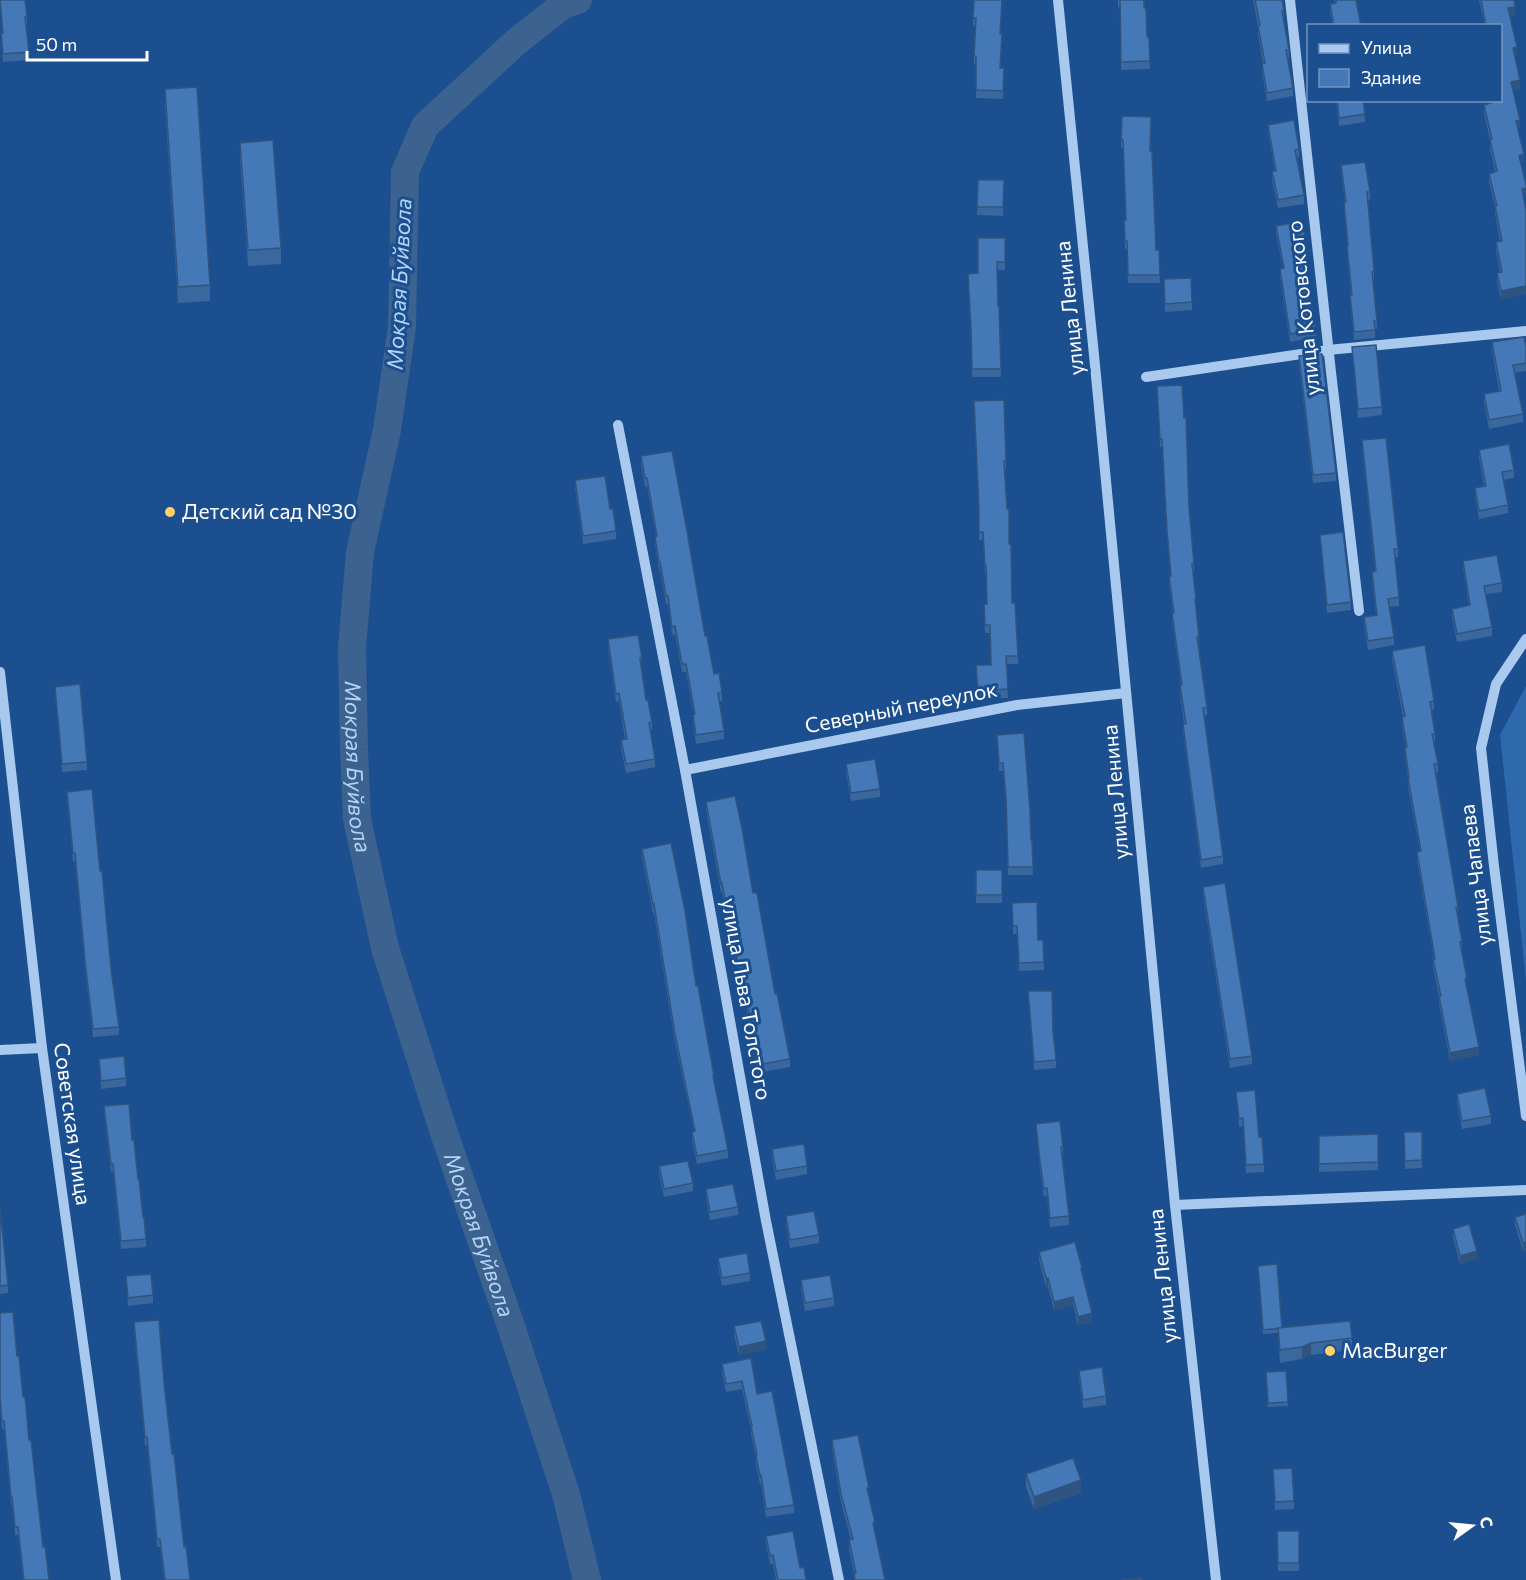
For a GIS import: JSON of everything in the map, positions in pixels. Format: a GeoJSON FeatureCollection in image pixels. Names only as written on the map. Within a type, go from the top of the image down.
{"type":"FeatureCollection","features":[{"type":"Feature","properties":{"kind":"street","name":"улица Ленина"},"geometry":{"type":"LineString","coordinates":[[1059,0],[1175,1205],[1216,1580]]}},
{"type":"Feature","properties":{"kind":"street","name":"улица Котовского"},"geometry":{"type":"LineString","coordinates":[[1290,0],[1359,611]]}},
{"type":"Feature","properties":{"kind":"street"},"geometry":{"type":"LineString","coordinates":[[1146,377],[1328,350],[1526,331]]}},
{"type":"Feature","properties":{"kind":"street","name":"улица Льва Толстого"},"geometry":{"type":"LineString","coordinates":[[618,425],[685,770],[766,1221],[839,1580]]}},
{"type":"Feature","properties":{"kind":"street","name":"улица Чапаева"},"geometry":{"type":"LineString","coordinates":[[1526,639],[1496,684],[1481,748],[1526,1116]]}},
{"type":"Feature","properties":{"kind":"street","name":"Советская улица"},"geometry":{"type":"LineString","coordinates":[[0,672],[42,1048],[116,1580]]}},
{"type":"Feature","properties":{"kind":"street","name":"Северный переулок"},"geometry":{"type":"LineString","coordinates":[[685,770],[1017,705],[1126,693]]}},
{"type":"Feature","properties":{"kind":"street"},"geometry":{"type":"LineString","coordinates":[[0,1050],[42,1048]]}},
{"type":"Feature","properties":{"kind":"street"},"geometry":{"type":"LineString","coordinates":[[1175,1205],[1526,1190]]}},
{"type":"Feature","properties":{"kind":"shaded area"},"geometry":{"type":"Polygon","coordinates":[[[1526,686],[1526,981],[1500,735],[1526,686]]]}},
{"type":"Feature","properties":{"kind":"building"},"geometry":{"type":"Polygon","coordinates":[[[0,0],[25,0],[29,52],[3,54],[0,0]]]}},
{"type":"Feature","properties":{"kind":"building"},"geometry":{"type":"Polygon","coordinates":[[[974,0],[1002,0],[1000,68],[1004,68],[1003,91],[976,90],[974,0]]]}},
{"type":"Feature","properties":{"kind":"building"},"geometry":{"type":"Polygon","coordinates":[[[1120,0],[1144,0],[1150,61],[1121,62],[1120,0]]]}},
{"type":"Feature","properties":{"kind":"building"},"geometry":{"type":"Polygon","coordinates":[[[1255,0],[1282,0],[1289,50],[1286,50],[1293,88],[1267,93],[1262,64],[1265,63],[1255,0]]]}},
{"type":"Feature","properties":{"kind":"building"},"geometry":{"type":"Polygon","coordinates":[[[1336,0],[1356,0],[1361,24],[1334,24],[1330,4],[1336,3],[1336,0]]]}},
{"type":"Feature","properties":{"kind":"building"},"geometry":{"type":"Polygon","coordinates":[[[1481,0],[1514,0],[1515,7],[1508,8],[1517,47],[1513,48],[1520,80],[1511,82],[1520,120],[1516,121],[1524,154],[1519,156],[1526,184],[1526,188],[1522,189],[1526,210],[1526,286],[1501,291],[1497,273],[1502,272],[1496,242],[1502,241],[1489,174],[1497,171],[1484,105],[1491,102],[1502,102],[1502,24],[1486,24],[1481,0]]]}},
{"type":"Feature","properties":{"kind":"building"},"geometry":{"type":"Polygon","coordinates":[[[197,87],[210,285],[178,287],[165,89],[197,87]]]}},
{"type":"Feature","properties":{"kind":"building"},"geometry":{"type":"Polygon","coordinates":[[[1337,102],[1363,102],[1365,114],[1339,118],[1337,102]]]}},
{"type":"Feature","properties":{"kind":"building"},"geometry":{"type":"Polygon","coordinates":[[[1122,116],[1151,117],[1150,151],[1152,151],[1156,250],[1159,250],[1160,275],[1128,275],[1124,220],[1126,220],[1123,140],[1121,140],[1122,116]]]}},
{"type":"Feature","properties":{"kind":"building"},"geometry":{"type":"Polygon","coordinates":[[[1294,120],[1299,149],[1295,150],[1304,195],[1278,200],[1272,171],[1276,171],[1268,125],[1294,120]]]}},
{"type":"Feature","properties":{"kind":"building"},"geometry":{"type":"Polygon","coordinates":[[[273,140],[281,248],[248,250],[240,143],[273,140]]]}},
{"type":"Feature","properties":{"kind":"building"},"geometry":{"type":"Polygon","coordinates":[[[1365,162],[1370,192],[1367,192],[1377,321],[1374,321],[1375,330],[1354,332],[1344,202],[1346,202],[1341,165],[1365,162]]]}},
{"type":"Feature","properties":{"kind":"building"},"geometry":{"type":"Polygon","coordinates":[[[978,180],[1004,180],[1003,207],[977,207],[978,180]]]}},
{"type":"Feature","properties":{"kind":"building"},"geometry":{"type":"Polygon","coordinates":[[[1302,221],[1308,250],[1303,251],[1316,329],[1290,334],[1280,269],[1284,268],[1276,226],[1302,221]]]}},
{"type":"Feature","properties":{"kind":"building"},"geometry":{"type":"Polygon","coordinates":[[[978,238],[1005,238],[1005,262],[997,262],[1001,369],[972,369],[968,274],[978,273],[978,238]]]}},
{"type":"Feature","properties":{"kind":"building"},"geometry":{"type":"Polygon","coordinates":[[[1191,278],[1192,302],[1165,304],[1164,279],[1191,278]]]}},
{"type":"Feature","properties":{"kind":"building"},"geometry":{"type":"Polygon","coordinates":[[[1524,337],[1526,363],[1513,365],[1523,414],[1489,420],[1484,394],[1501,391],[1492,342],[1524,337]]]}},
{"type":"Feature","properties":{"kind":"building"},"geometry":{"type":"Polygon","coordinates":[[[1376,345],[1382,407],[1358,409],[1352,347],[1376,345]]]}},
{"type":"Feature","properties":{"kind":"building"},"geometry":{"type":"Polygon","coordinates":[[[1322,354],[1336,473],[1313,475],[1299,356],[1322,354]]]}},
{"type":"Feature","properties":{"kind":"building"},"geometry":{"type":"Polygon","coordinates":[[[1182,385],[1184,418],[1186,418],[1189,508],[1194,564],[1192,564],[1199,637],[1197,637],[1207,707],[1203,708],[1223,856],[1201,860],[1183,724],[1186,724],[1172,613],[1174,613],[1169,576],[1171,576],[1157,386],[1182,385]]]}},
{"type":"Feature","properties":{"kind":"building"},"geometry":{"type":"Polygon","coordinates":[[[1004,400],[1006,461],[1004,461],[1007,509],[1009,509],[1009,544],[1011,544],[1012,603],[1015,603],[1018,656],[1006,656],[1008,689],[978,691],[976,665],[991,665],[990,625],[985,625],[984,604],[987,604],[983,532],[979,532],[974,401],[1004,400]]]}},
{"type":"Feature","properties":{"kind":"building"},"geometry":{"type":"Polygon","coordinates":[[[1386,438],[1398,549],[1394,549],[1399,597],[1388,599],[1394,637],[1368,641],[1364,617],[1377,615],[1372,572],[1376,571],[1362,440],[1386,438]]]}},
{"type":"Feature","properties":{"kind":"building"},"geometry":{"type":"Polygon","coordinates":[[[1509,444],[1514,470],[1502,472],[1508,505],[1479,511],[1475,488],[1486,486],[1479,450],[1509,444]]]}},
{"type":"Feature","properties":{"kind":"building"},"geometry":{"type":"Polygon","coordinates":[[[672,451],[705,636],[707,636],[714,674],[719,673],[722,692],[718,693],[724,731],[696,735],[693,715],[695,714],[686,664],[682,664],[675,626],[672,627],[668,596],[666,596],[659,562],[647,478],[645,478],[641,456],[672,451]]]}},
{"type":"Feature","properties":{"kind":"building"},"geometry":{"type":"Polygon","coordinates":[[[605,476],[616,531],[583,536],[575,480],[605,476]]]}},
{"type":"Feature","properties":{"kind":"building"},"geometry":{"type":"Polygon","coordinates":[[[1343,532],[1351,602],[1327,605],[1320,535],[1343,532]]]}},
{"type":"Feature","properties":{"kind":"building"},"geometry":{"type":"Polygon","coordinates":[[[1497,555],[1502,583],[1484,586],[1492,627],[1457,634],[1452,609],[1470,605],[1463,561],[1497,555]]]}},
{"type":"Feature","properties":{"kind":"building"},"geometry":{"type":"Polygon","coordinates":[[[638,635],[646,700],[648,700],[652,722],[649,723],[655,759],[626,764],[621,740],[627,739],[619,693],[616,694],[608,639],[638,635]]]}},
{"type":"Feature","properties":{"kind":"building"},"geometry":{"type":"Polygon","coordinates":[[[1425,645],[1434,701],[1430,702],[1435,734],[1432,734],[1438,764],[1434,764],[1458,907],[1456,907],[1462,941],[1460,942],[1467,979],[1465,979],[1479,1047],[1450,1053],[1417,852],[1421,851],[1408,778],[1405,748],[1407,747],[1402,717],[1405,716],[1392,651],[1425,645]]]}},
{"type":"Feature","properties":{"kind":"building"},"geometry":{"type":"Polygon","coordinates":[[[80,684],[87,762],[62,764],[55,687],[80,684]]]}},
{"type":"Feature","properties":{"kind":"building"},"geometry":{"type":"Polygon","coordinates":[[[1024,733],[1033,867],[1008,867],[1006,797],[1003,763],[999,763],[997,735],[1024,733]]]}},
{"type":"Feature","properties":{"kind":"building"},"geometry":{"type":"Polygon","coordinates":[[[875,759],[880,789],[851,793],[846,764],[875,759]]]}},
{"type":"Feature","properties":{"kind":"building"},"geometry":{"type":"Polygon","coordinates":[[[92,789],[119,1027],[93,1029],[67,792],[92,789]]]}},
{"type":"Feature","properties":{"kind":"building"},"geometry":{"type":"Polygon","coordinates":[[[735,796],[753,893],[757,893],[775,994],[777,993],[790,1059],[757,1065],[752,1040],[755,1040],[744,985],[741,986],[706,802],[735,796]]]}},
{"type":"Feature","properties":{"kind":"building"},"geometry":{"type":"Polygon","coordinates":[[[671,843],[728,1150],[697,1156],[692,1132],[695,1131],[642,849],[671,843]]]}},
{"type":"Feature","properties":{"kind":"building"},"geometry":{"type":"Polygon","coordinates":[[[976,870],[1002,870],[1002,895],[976,895],[976,870]]]}},
{"type":"Feature","properties":{"kind":"building"},"geometry":{"type":"Polygon","coordinates":[[[1225,883],[1252,1056],[1230,1059],[1203,887],[1225,883]]]}},
{"type":"Feature","properties":{"kind":"building"},"geometry":{"type":"Polygon","coordinates":[[[1037,902],[1038,940],[1043,940],[1044,962],[1019,963],[1017,926],[1013,926],[1012,903],[1037,902]]]}},
{"type":"Feature","properties":{"kind":"building"},"geometry":{"type":"Polygon","coordinates":[[[1028,991],[1052,991],[1056,1060],[1034,1062],[1028,991]]]}},
{"type":"Feature","properties":{"kind":"building"},"geometry":{"type":"Polygon","coordinates":[[[124,1056],[126,1078],[101,1081],[99,1059],[124,1056]]]}},
{"type":"Feature","properties":{"kind":"building"},"geometry":{"type":"Polygon","coordinates":[[[1485,1088],[1491,1116],[1462,1121],[1457,1094],[1485,1088]]]}},
{"type":"Feature","properties":{"kind":"building"},"geometry":{"type":"Polygon","coordinates":[[[1255,1090],[1264,1164],[1246,1165],[1243,1118],[1239,1119],[1236,1092],[1255,1090]]]}},
{"type":"Feature","properties":{"kind":"building"},"geometry":{"type":"Polygon","coordinates":[[[129,1104],[146,1239],[121,1241],[104,1106],[129,1104]]]}},
{"type":"Feature","properties":{"kind":"building"},"geometry":{"type":"Polygon","coordinates":[[[1060,1121],[1069,1216],[1050,1218],[1036,1124],[1060,1121]]]}},
{"type":"Feature","properties":{"kind":"building"},"geometry":{"type":"Polygon","coordinates":[[[1404,1132],[1422,1132],[1422,1160],[1405,1161],[1404,1132]]]}},
{"type":"Feature","properties":{"kind":"building"},"geometry":{"type":"Polygon","coordinates":[[[1378,1134],[1378,1162],[1319,1164],[1319,1136],[1378,1134]]]}},
{"type":"Feature","properties":{"kind":"building"},"geometry":{"type":"Polygon","coordinates":[[[804,1144],[807,1166],[776,1171],[772,1149],[804,1144]]]}},
{"type":"Feature","properties":{"kind":"building"},"geometry":{"type":"Polygon","coordinates":[[[688,1161],[693,1183],[664,1189],[659,1166],[688,1161]]]}},
{"type":"Feature","properties":{"kind":"building"},"geometry":{"type":"Polygon","coordinates":[[[733,1184],[738,1207],[710,1212],[706,1189],[733,1184]]]}},
{"type":"Feature","properties":{"kind":"building"},"geometry":{"type":"Polygon","coordinates":[[[0,1208],[8,1285],[0,1286],[0,1208]]]}},
{"type":"Feature","properties":{"kind":"building"},"geometry":{"type":"Polygon","coordinates":[[[814,1211],[819,1235],[790,1240],[786,1216],[814,1211]]]}},
{"type":"Feature","properties":{"kind":"building"},"geometry":{"type":"Polygon","coordinates":[[[1526,1214],[1526,1242],[1523,1243],[1515,1217],[1526,1214]]]}},
{"type":"Feature","properties":{"kind":"building"},"geometry":{"type":"Polygon","coordinates":[[[1469,1224],[1477,1251],[1460,1256],[1453,1229],[1469,1224]]]}},
{"type":"Feature","properties":{"kind":"building"},"geometry":{"type":"Polygon","coordinates":[[[1075,1242],[1092,1313],[1078,1317],[1073,1297],[1054,1302],[1039,1252],[1075,1242]]]}},
{"type":"Feature","properties":{"kind":"building"},"geometry":{"type":"Polygon","coordinates":[[[747,1253],[750,1273],[722,1278],[718,1258],[747,1253]]]}},
{"type":"Feature","properties":{"kind":"building"},"geometry":{"type":"Polygon","coordinates":[[[1277,1264],[1282,1328],[1263,1330],[1258,1266],[1277,1264]]]}},
{"type":"Feature","properties":{"kind":"building"},"geometry":{"type":"Polygon","coordinates":[[[151,1274],[153,1295],[128,1298],[126,1276],[151,1274]]]}},
{"type":"Feature","properties":{"kind":"building"},"geometry":{"type":"Polygon","coordinates":[[[830,1275],[834,1298],[805,1303],[801,1280],[830,1275]]]}},
{"type":"Feature","properties":{"kind":"building"},"geometry":{"type":"Polygon","coordinates":[[[13,1312],[17,1356],[19,1356],[23,1397],[25,1397],[49,1580],[24,1580],[18,1527],[15,1527],[0,1398],[0,1313],[13,1312]]]}},
{"type":"Feature","properties":{"kind":"building"},"geometry":{"type":"Polygon","coordinates":[[[159,1320],[172,1454],[174,1454],[190,1580],[165,1580],[160,1539],[157,1539],[134,1322],[159,1320]]]}},
{"type":"Feature","properties":{"kind":"building"},"geometry":{"type":"Polygon","coordinates":[[[761,1321],[766,1341],[739,1347],[734,1326],[761,1321]]]}},
{"type":"Feature","properties":{"kind":"building"},"geometry":{"type":"Polygon","coordinates":[[[1350,1321],[1352,1338],[1311,1343],[1302,1347],[1280,1350],[1278,1328],[1350,1321]]]}},
{"type":"Feature","properties":{"kind":"building"},"geometry":{"type":"Polygon","coordinates":[[[751,1358],[757,1394],[772,1391],[794,1505],[766,1509],[742,1381],[726,1384],[722,1364],[751,1358]]]}},
{"type":"Feature","properties":{"kind":"building"},"geometry":{"type":"Polygon","coordinates":[[[1102,1367],[1106,1396],[1083,1400],[1079,1371],[1102,1367]]]}},
{"type":"Feature","properties":{"kind":"building"},"geometry":{"type":"Polygon","coordinates":[[[1286,1371],[1288,1402],[1268,1403],[1266,1372],[1286,1371]]]}},
{"type":"Feature","properties":{"kind":"building"},"geometry":{"type":"Polygon","coordinates":[[[858,1435],[885,1580],[855,1580],[854,1574],[856,1573],[849,1540],[853,1539],[841,1494],[832,1440],[858,1435]]]}},
{"type":"Feature","properties":{"kind":"building"},"geometry":{"type":"Polygon","coordinates":[[[1073,1458],[1081,1480],[1034,1497],[1026,1474],[1073,1458]]]}},
{"type":"Feature","properties":{"kind":"building"},"geometry":{"type":"Polygon","coordinates":[[[1292,1468],[1294,1501],[1275,1502],[1273,1469],[1292,1468]]]}},
{"type":"Feature","properties":{"kind":"building"},"geometry":{"type":"Polygon","coordinates":[[[793,1531],[800,1568],[804,1567],[806,1580],[778,1580],[766,1536],[793,1531]]]}},
{"type":"Feature","properties":{"kind":"building"},"geometry":{"type":"Polygon","coordinates":[[[1277,1531],[1299,1531],[1299,1563],[1278,1563],[1277,1531]]]}},
{"type":"Feature","properties":{"kind":"waterway","name":"Мокрая Буйвола"},"geometry":{"type":"LineString","coordinates":[[578,0],[563,5],[516,42],[425,126],[405,172],[402,327],[387,430],[360,552],[352,648],[357,819],[385,948],[445,1136],[566,1494],[587,1580]]}},
{"type":"Feature","properties":{"kind":"place","name":"Детский сад №30"},"geometry":{"type":"Point","coordinates":[170,512]}},
{"type":"Feature","properties":{"kind":"place","name":"MacBurger"},"geometry":{"type":"Point","coordinates":[1330,1351]}}]}
